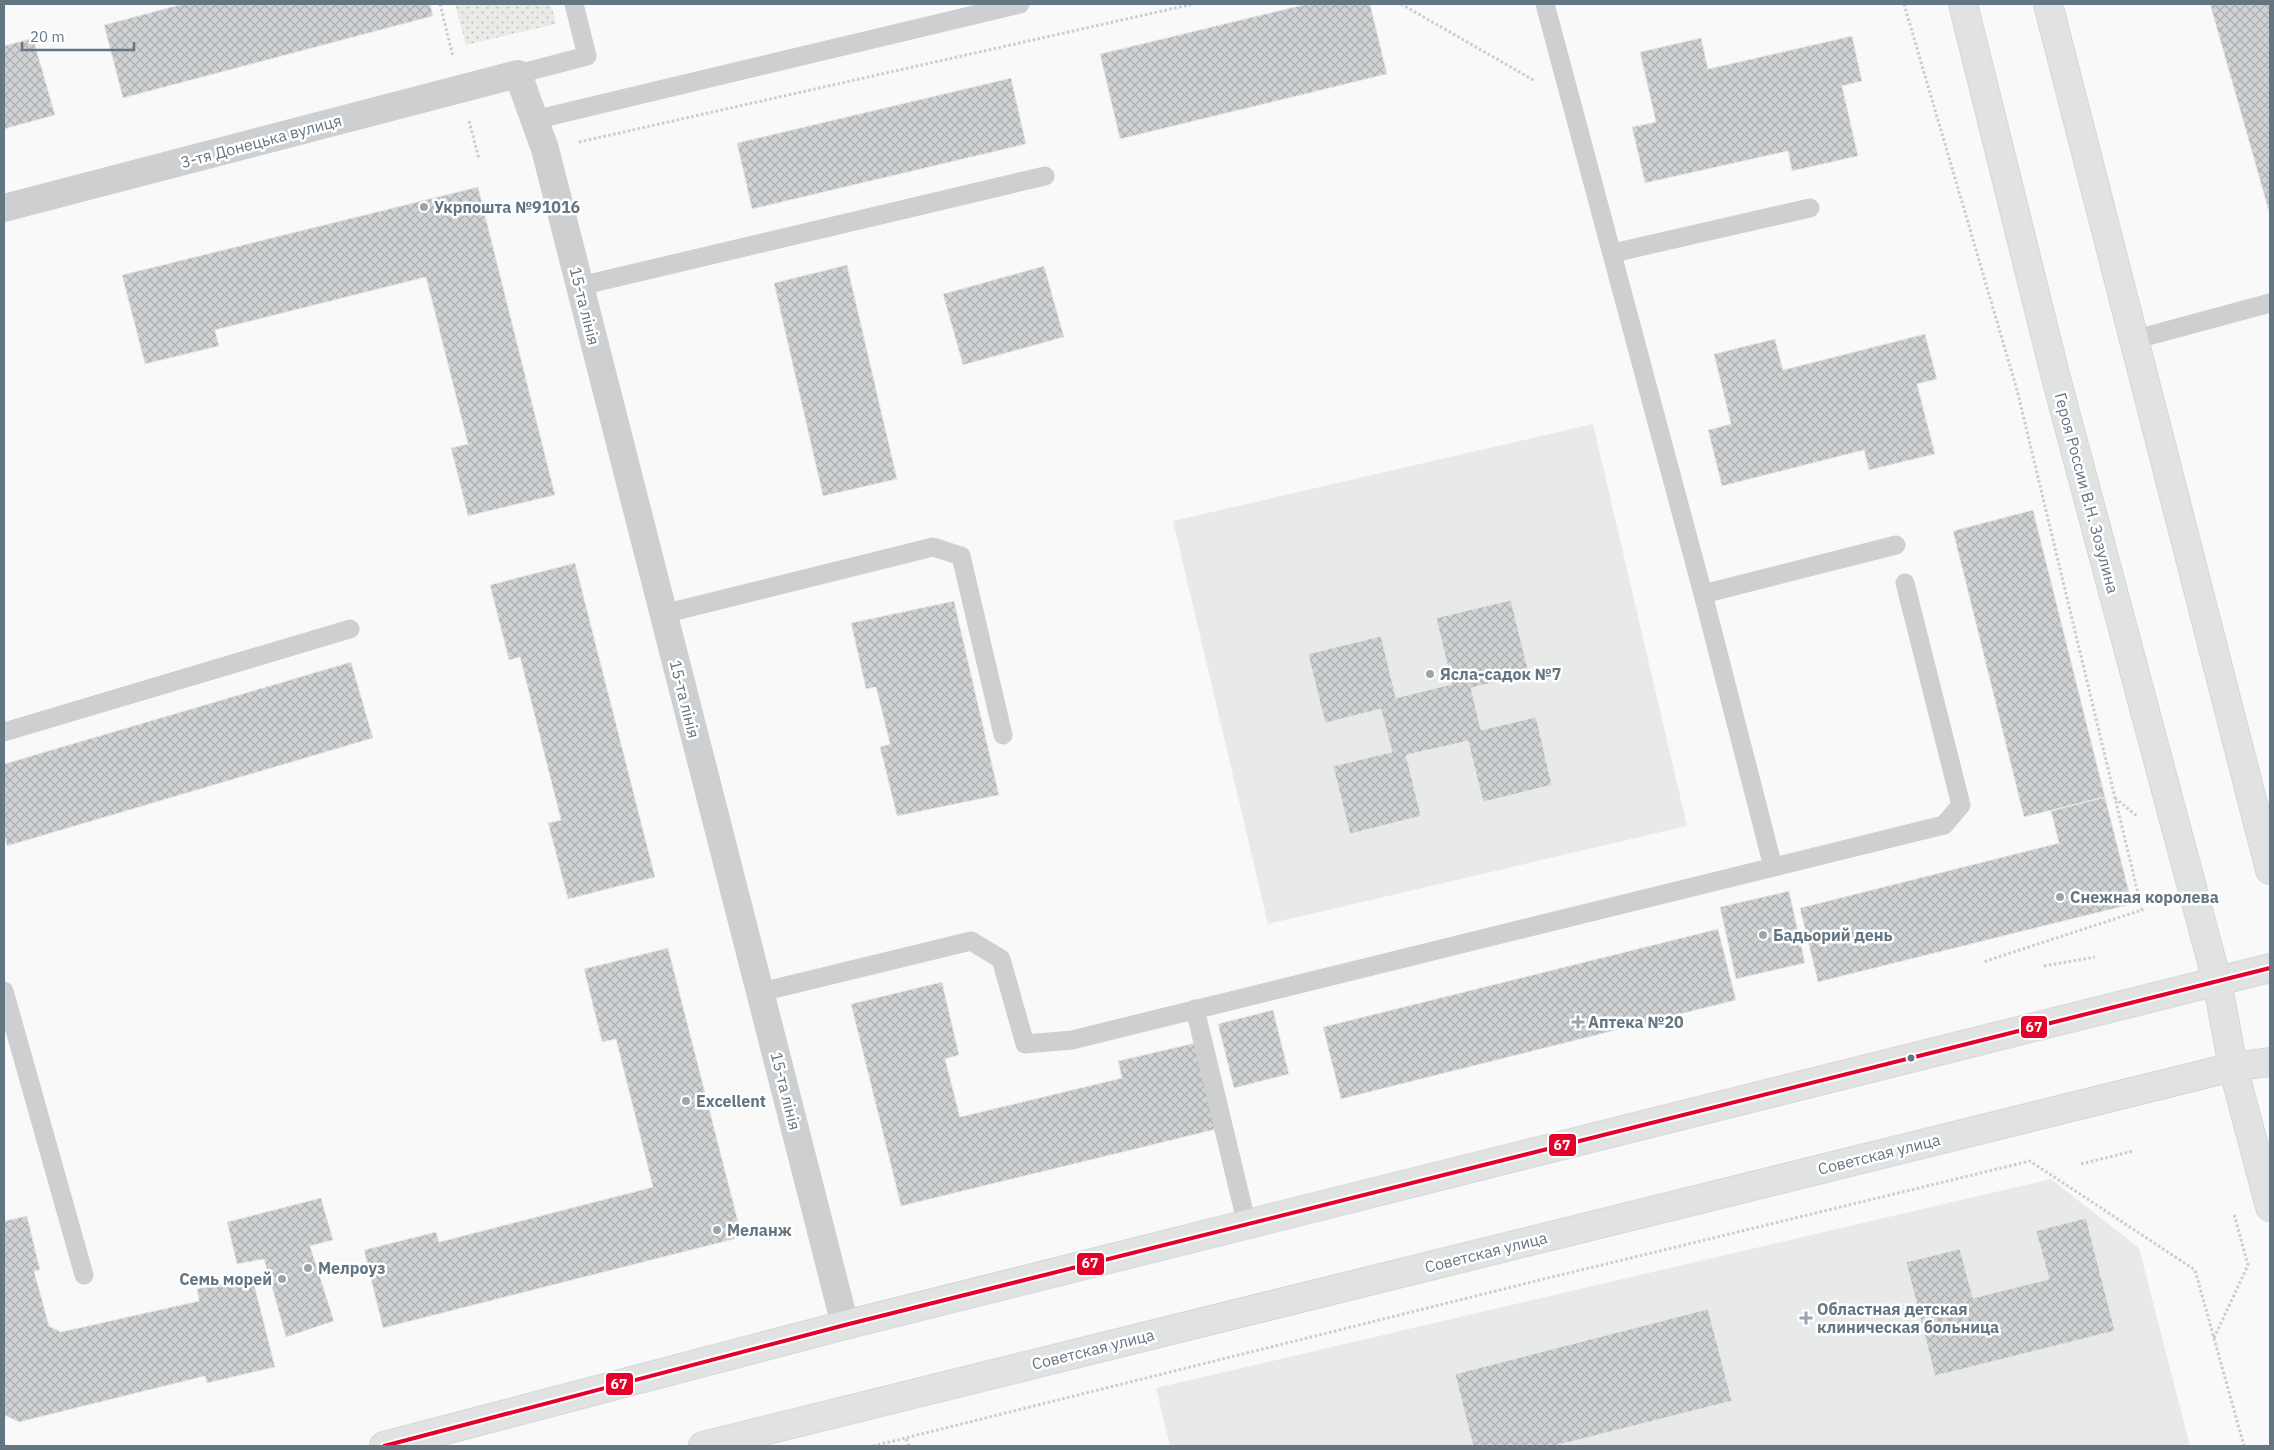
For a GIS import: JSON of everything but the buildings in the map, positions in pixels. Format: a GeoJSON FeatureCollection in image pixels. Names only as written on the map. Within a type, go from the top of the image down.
{"type":"FeatureCollection","features":[{"type":"Feature","properties":{"kind":"main road","name":"Героя России В.Н. Зозулина"},"geometry":{"type":"LineString","coordinates":[[1963,4],[2056,378],[2217,981],[2233,1067],[2270,1207]]}},
{"type":"Feature","properties":{"kind":"main road"},"geometry":{"type":"LineString","coordinates":[[2048,4],[2270,870]]}},
{"type":"Feature","properties":{"kind":"main road"},"geometry":{"type":"LineString","coordinates":[[384,1446],[846,1326],[2270,968]]}},
{"type":"Feature","properties":{"kind":"main road","name":"Советская улица"},"geometry":{"type":"LineString","coordinates":[[703,1446],[2233,1067],[2270,1062]]}},
{"type":"Feature","properties":{"kind":"street","name":"15-та лінія"},"geometry":{"type":"LineString","coordinates":[[518,74],[544,149],[580,286],[846,1326]]}},
{"type":"Feature","properties":{"kind":"street","name":"3-тя Донецька вулиця"},"geometry":{"type":"LineString","coordinates":[[4,208],[518,74]]}},
{"type":"Feature","properties":{"kind":"lane"},"geometry":{"type":"LineString","coordinates":[[518,74],[587,56],[574,4]]}},
{"type":"Feature","properties":{"kind":"lane"},"geometry":{"type":"LineString","coordinates":[[534,120],[1020,4]]}},
{"type":"Feature","properties":{"kind":"lane"},"geometry":{"type":"LineString","coordinates":[[1545,4],[1613,253],[1773,867]]}},
{"type":"Feature","properties":{"kind":"lane"},"geometry":{"type":"LineString","coordinates":[[580,286],[1045,176]]}},
{"type":"Feature","properties":{"kind":"lane"},"geometry":{"type":"LineString","coordinates":[[1613,253],[1810,208]]}},
{"type":"Feature","properties":{"kind":"lane"},"geometry":{"type":"LineString","coordinates":[[2133,340],[2270,303]]}},
{"type":"Feature","properties":{"kind":"lane"},"geometry":{"type":"LineString","coordinates":[[1703,594],[1896,546]]}},
{"type":"Feature","properties":{"kind":"lane"},"geometry":{"type":"LineString","coordinates":[[663,614],[933,547],[961,556],[1003,735]]}},
{"type":"Feature","properties":{"kind":"lane"},"geometry":{"type":"LineString","coordinates":[[760,992],[971,942],[1001,959],[1025,1044],[1072,1040],[1944,825],[1960,805],[1905,583]]}},
{"type":"Feature","properties":{"kind":"lane"},"geometry":{"type":"LineString","coordinates":[[4,732],[350,629]]}},
{"type":"Feature","properties":{"kind":"lane"},"geometry":{"type":"LineString","coordinates":[[4,991],[84,1275]]}},
{"type":"Feature","properties":{"kind":"lane"},"geometry":{"type":"LineString","coordinates":[[1195,1009],[1247,1225]]}},
{"type":"Feature","properties":{"kind":"path"},"geometry":{"type":"LineString","coordinates":[[544,149],[1193,4]]}},
{"type":"Feature","properties":{"kind":"path"},"geometry":{"type":"LineString","coordinates":[[1401,4],[1572,103]]}},
{"type":"Feature","properties":{"kind":"path"},"geometry":{"type":"LineString","coordinates":[[1904,4],[2017,390],[2142,910],[1983,962]]}},
{"type":"Feature","properties":{"kind":"path"},"geometry":{"type":"LineString","coordinates":[[2115,798],[2143,820]]}},
{"type":"Feature","properties":{"kind":"path"},"geometry":{"type":"LineString","coordinates":[[2044,966],[2095,958]]}},
{"type":"Feature","properties":{"kind":"path"},"geometry":{"type":"LineString","coordinates":[[2081,1164],[2133,1150]]}},
{"type":"Feature","properties":{"kind":"path"},"geometry":{"type":"LineString","coordinates":[[873,1446],[1544,1279],[2030,1161],[2195,1270],[2244,1446]]}},
{"type":"Feature","properties":{"kind":"path"},"geometry":{"type":"LineString","coordinates":[[2214,1338],[2248,1265],[2234,1214]]}},
{"type":"Feature","properties":{"kind":"path"},"geometry":{"type":"LineString","coordinates":[[906,1439],[909,1446]]}},
{"type":"Feature","properties":{"kind":"shaded area"},"geometry":{"type":"Polygon","coordinates":[[[455,4],[551,4],[556,24],[466,45],[455,4]]]}},
{"type":"Feature","properties":{"kind":"shaded area","name":"Ясла-садок №7"},"geometry":{"type":"Polygon","coordinates":[[[1593,424],[1687,826],[1268,924],[1173,521],[1593,424]]]}},
{"type":"Feature","properties":{"kind":"shaded area","name":"Областная детская клиническая больница"},"geometry":{"type":"Polygon","coordinates":[[[2051,1179],[2139,1248],[2190,1446],[1170,1446],[1156,1388],[2051,1179]]]}},
{"type":"Feature","properties":{"kind":"transit line","name":"67"},"geometry":{"type":"LineString","coordinates":[[384,1446],[845,1325],[2270,968]]}},
{"type":"Feature","properties":{"kind":"place","name":"Укрпошта №91016"},"geometry":{"type":"Point","coordinates":[424,207]}},
{"type":"Feature","properties":{"kind":"place","name":"Ясла-садок №7"},"geometry":{"type":"Point","coordinates":[1430,674]}},
{"type":"Feature","properties":{"kind":"place","name":"Снежная королева"},"geometry":{"type":"Point","coordinates":[2060,897]}},
{"type":"Feature","properties":{"kind":"place","name":"Бадьорий день"},"geometry":{"type":"Point","coordinates":[1763,935]}},
{"type":"Feature","properties":{"kind":"place","name":"Аптека №20"},"geometry":{"type":"Point","coordinates":[1578,1022]}},
{"type":"Feature","properties":{"kind":"place","name":"Excellent"},"geometry":{"type":"Point","coordinates":[686,1101]}},
{"type":"Feature","properties":{"kind":"place","name":"Меланж"},"geometry":{"type":"Point","coordinates":[717,1230]}},
{"type":"Feature","properties":{"kind":"place","name":"Мелроуз"},"geometry":{"type":"Point","coordinates":[308,1268]}},
{"type":"Feature","properties":{"kind":"place","name":"Семь морей"},"geometry":{"type":"Point","coordinates":[282,1279]}},
{"type":"Feature","properties":{"kind":"place","name":"Областная детская клиническая больница"},"geometry":{"type":"Point","coordinates":[1806,1318]}}]}
